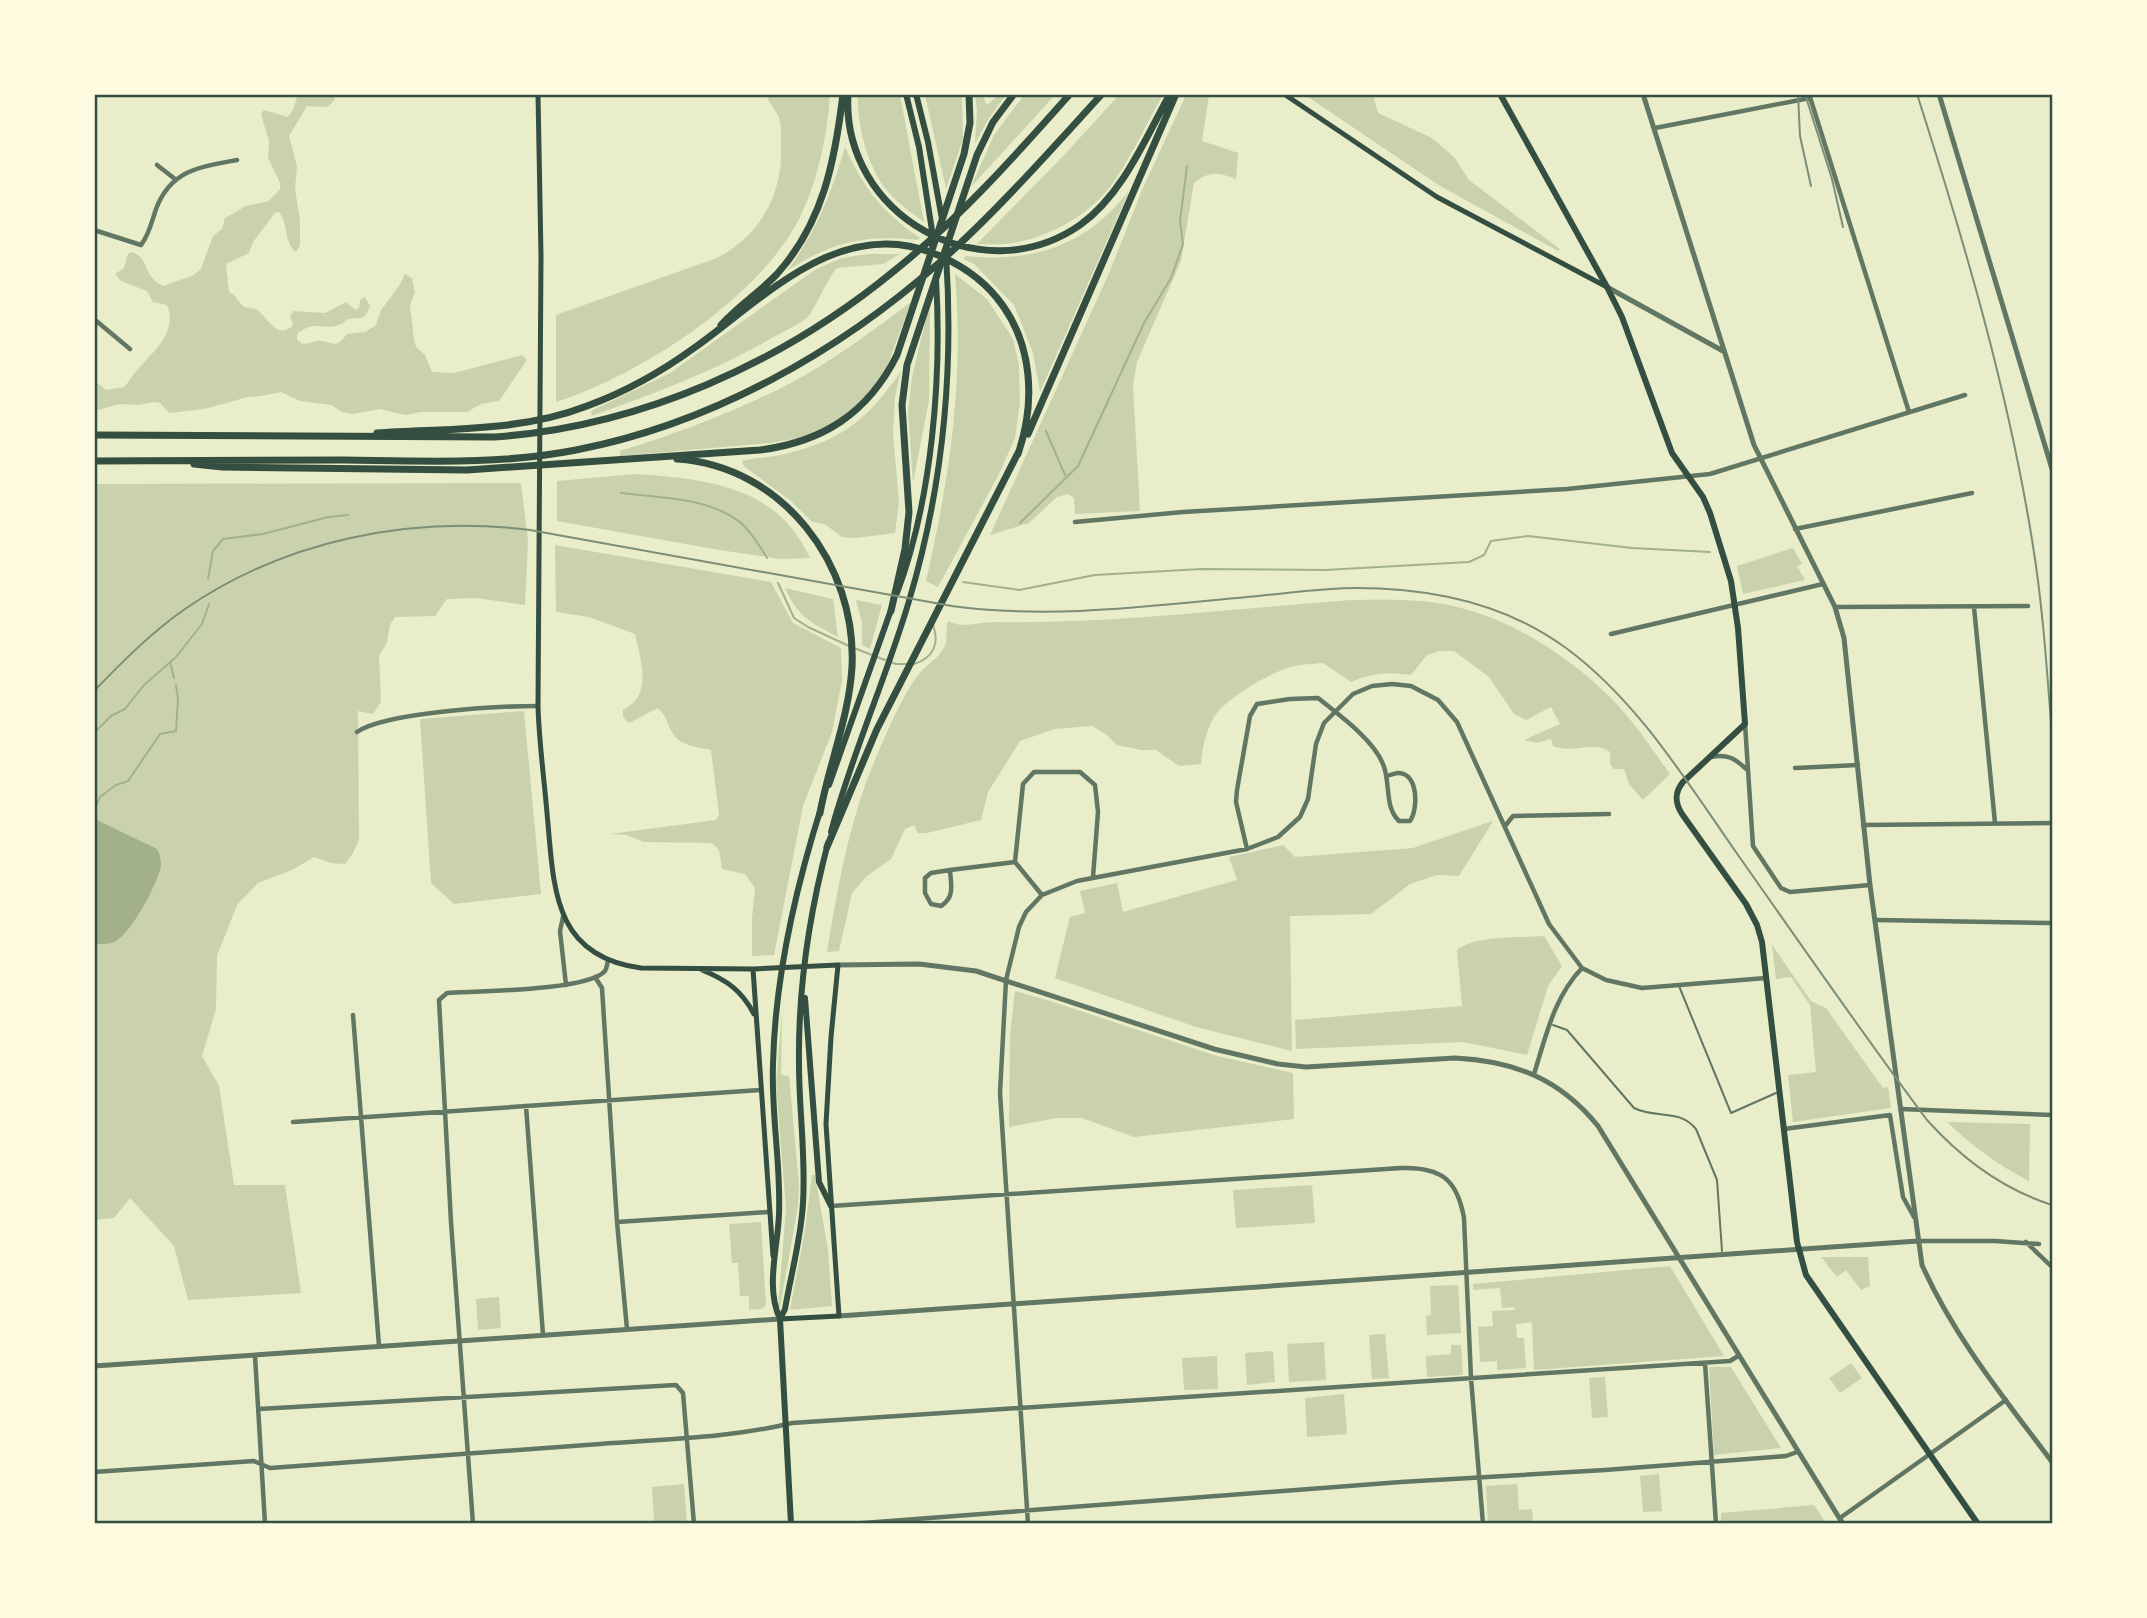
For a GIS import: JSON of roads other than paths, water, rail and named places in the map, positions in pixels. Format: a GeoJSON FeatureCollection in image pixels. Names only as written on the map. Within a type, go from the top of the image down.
{"type":"FeatureCollection","features":[{"type":"Feature","properties":{"kind":"highway"},"geometry":{"type":"LineString","coordinates":[[708,338],[728,316],[778,273],[807,231],[819,207],[832,169],[843,94]]}},
{"type":"Feature","properties":{"kind":"highway"},"geometry":{"type":"LineString","coordinates":[[848,94],[849,123],[859,158],[879,193],[903,217],[931,235],[956,245],[1001,250],[1030,247],[1050,241],[1072,230],[1098,210],[1119,184],[1170,94]]}},
{"type":"Feature","properties":{"kind":"highway"},"geometry":{"type":"LineString","coordinates":[[169,461],[222,467],[452,470],[655,459],[780,448],[807,440],[834,427],[859,408],[883,380],[897,355],[967,143],[970,123],[969,94]]}},
{"type":"Feature","properties":{"kind":"highway"},"geometry":{"type":"LineString","coordinates":[[891,611],[905,549],[909,512],[902,424],[902,395],[907,365],[965,188],[987,133],[1014,94]]}},
{"type":"Feature","properties":{"kind":"highway"},"geometry":{"type":"LineString","coordinates":[[94,435],[475,438],[556,431],[647,407],[734,372],[818,326],[894,271],[992,179],[1070,94]]}},
{"type":"Feature","properties":{"kind":"highway"},"geometry":{"type":"LineString","coordinates":[[94,461],[462,461],[527,458],[599,445],[696,414],[742,394],[798,364],[852,331],[892,302],[969,235],[1102,94]]}},
{"type":"Feature","properties":{"kind":"highway"},"geometry":{"type":"LineString","coordinates":[[827,847],[880,723],[1042,404],[1176,94]]}},
{"type":"Feature","properties":{"kind":"highway"},"geometry":{"type":"LineString","coordinates":[[336,436],[438,428],[483,428],[554,417],[625,390],[670,364],[815,261],[837,252],[873,244],[905,245],[951,260],[992,292],[1006,310],[1017,329],[1023,350],[1029,408],[1018,454]]}},
{"type":"Feature","properties":{"kind":"highway"},"geometry":{"type":"LineString","coordinates":[[655,459],[694,461],[743,476],[778,498],[813,536],[833,569],[848,615],[852,654],[849,691],[820,813]]}},
{"type":"Feature","properties":{"kind":"main road"},"geometry":{"type":"LineString","coordinates":[[538,94],[541,372],[538,706],[539,743],[553,878],[563,917],[584,943],[608,961],[641,968],[765,969],[838,965],[827,1096],[827,1148],[839,1316],[780,1319]]}},
{"type":"Feature","properties":{"kind":"main road"},"geometry":{"type":"LineString","coordinates":[[774,1267],[779,1214],[773,1096],[775,1025],[790,926],[820,813],[904,574],[929,456],[935,398],[938,320],[934,252],[925,178],[906,94]]}},
{"type":"Feature","properties":{"kind":"main road"},"geometry":{"type":"LineString","coordinates":[[780,1319],[785,1309],[802,1215],[804,1176],[799,1065],[803,982],[812,916],[841,795],[900,630],[920,562],[936,485],[947,398],[949,310],[946,254],[934,170],[916,94]]}},
{"type":"Feature","properties":{"kind":"main road"},"geometry":{"type":"LineString","coordinates":[[1284,94],[1426,190],[1607,287]]}},
{"type":"Feature","properties":{"kind":"main road"},"geometry":{"type":"LineString","coordinates":[[1500,94],[1622,317],[1672,453],[1703,497],[1710,513],[1731,581],[1745,724],[1680,786],[1676,803],[1755,920],[1762,942],[1798,1250],[1807,1275],[1978,1524]]}},
{"type":"Feature","properties":{"kind":"main road"},"geometry":{"type":"LineString","coordinates":[[696,968],[725,980],[737,989],[755,1016]]}},
{"type":"Feature","properties":{"kind":"main road"},"geometry":{"type":"LineString","coordinates":[[753,969],[775,1310],[780,1319],[791,1524]]}},
{"type":"Feature","properties":{"kind":"main road"},"geometry":{"type":"LineString","coordinates":[[803,982],[819,1182],[831,1206]]}},
{"type":"Feature","properties":{"kind":"street"},"geometry":{"type":"LineString","coordinates":[[1643,94],[1759,458],[1835,607],[1844,638],[1870,885],[1923,1265],[1945,1312],[1973,1355],[2053,1462]]}},
{"type":"Feature","properties":{"kind":"street"},"geometry":{"type":"LineString","coordinates":[[1939,94],[2053,468]]}},
{"type":"Feature","properties":{"kind":"street"},"geometry":{"type":"LineString","coordinates":[[1655,128],[1809,96],[1909,412]]}},
{"type":"Feature","properties":{"kind":"street"},"geometry":{"type":"LineString","coordinates":[[95,231],[141,245],[162,197],[175,179],[200,168],[237,160]]}},
{"type":"Feature","properties":{"kind":"street"},"geometry":{"type":"LineString","coordinates":[[157,165],[175,179]]}},
{"type":"Feature","properties":{"kind":"street"},"geometry":{"type":"LineString","coordinates":[[1607,287],[1723,351]]}},
{"type":"Feature","properties":{"kind":"street"},"geometry":{"type":"LineString","coordinates":[[94,319],[130,349]]}},
{"type":"Feature","properties":{"kind":"street"},"geometry":{"type":"LineString","coordinates":[[1075,522],[1183,512],[1567,489],[1710,474],[1965,395]]}},
{"type":"Feature","properties":{"kind":"street"},"geometry":{"type":"LineString","coordinates":[[1795,529],[1972,493]]}},
{"type":"Feature","properties":{"kind":"street"},"geometry":{"type":"LineString","coordinates":[[1611,634],[1823,584]]}},
{"type":"Feature","properties":{"kind":"street"},"geometry":{"type":"LineString","coordinates":[[1835,607],[2028,606]]}},
{"type":"Feature","properties":{"kind":"street"},"geometry":{"type":"LineString","coordinates":[[1973,607],[1995,823]]}},
{"type":"Feature","properties":{"kind":"street"},"geometry":{"type":"LineString","coordinates":[[1028,1524],[1000,1093],[1006,980],[1019,927],[1026,912],[1042,895],[1055,888],[1094,877],[1247,849],[1278,838],[1300,817],[1308,799],[1320,733],[1334,711],[1353,694],[1372,686],[1411,686],[1438,699],[1457,722],[1549,924],[1582,968],[1595,976],[1642,988],[1766,978]]}},
{"type":"Feature","properties":{"kind":"street"},"geometry":{"type":"LineString","coordinates":[[1247,849],[1236,802],[1241,755],[1252,711],[1257,704],[1318,698],[1370,743],[1380,756],[1387,776],[1392,814],[1399,821],[1410,821],[1416,809],[1411,780],[1398,772],[1387,776]]}},
{"type":"Feature","properties":{"kind":"street"},"geometry":{"type":"LineString","coordinates":[[357,732],[369,724],[404,717],[538,706]]}},
{"type":"Feature","properties":{"kind":"street"},"geometry":{"type":"LineString","coordinates":[[1745,724],[1753,846],[1783,890],[1790,892],[1870,885]]}},
{"type":"Feature","properties":{"kind":"street"},"geometry":{"type":"LineString","coordinates":[[1710,757],[1731,757],[1746,769]]}},
{"type":"Feature","properties":{"kind":"street"},"geometry":{"type":"LineString","coordinates":[[1795,768],[1858,765]]}},
{"type":"Feature","properties":{"kind":"street"},"geometry":{"type":"LineString","coordinates":[[1042,895],[1015,862],[1023,784],[1034,772],[1080,772],[1095,785],[1098,795],[1094,877]]}},
{"type":"Feature","properties":{"kind":"street"},"geometry":{"type":"LineString","coordinates":[[1505,826],[1513,816],[1609,814]]}},
{"type":"Feature","properties":{"kind":"street"},"geometry":{"type":"LineString","coordinates":[[1863,825],[2053,822]]}},
{"type":"Feature","properties":{"kind":"street"},"geometry":{"type":"LineString","coordinates":[[950,870],[952,891],[949,899],[941,906],[932,904],[925,893],[925,878],[932,873],[950,870],[1015,862]]}},
{"type":"Feature","properties":{"kind":"street"},"geometry":{"type":"LineString","coordinates":[[563,917],[560,931],[566,985]]}},
{"type":"Feature","properties":{"kind":"street"},"geometry":{"type":"LineString","coordinates":[[1876,920],[2053,923]]}},
{"type":"Feature","properties":{"kind":"street"},"geometry":{"type":"LineString","coordinates":[[473,1524],[438,1018],[440,996],[447,993],[566,985],[595,977],[605,971],[608,961]]}},
{"type":"Feature","properties":{"kind":"street"},"geometry":{"type":"LineString","coordinates":[[838,965],[919,964],[976,971],[1214,1049],[1278,1064],[1306,1067],[1455,1058],[1491,1061],[1534,1074],[1581,1105],[1598,1126],[1841,1521],[1930,1453],[2007,1400]]}},
{"type":"Feature","properties":{"kind":"street"},"geometry":{"type":"LineString","coordinates":[[1534,1074],[1564,989],[1582,968]]}},
{"type":"Feature","properties":{"kind":"street"},"geometry":{"type":"LineString","coordinates":[[595,977],[602,988],[617,1222],[627,1329]]}},
{"type":"Feature","properties":{"kind":"street"},"geometry":{"type":"LineString","coordinates":[[353,1015],[379,1346]]}},
{"type":"Feature","properties":{"kind":"street"},"geometry":{"type":"LineString","coordinates":[[293,1122],[761,1090]]}},
{"type":"Feature","properties":{"kind":"street"},"geometry":{"type":"LineString","coordinates":[[526,1106],[542,1335]]}},
{"type":"Feature","properties":{"kind":"street"},"geometry":{"type":"LineString","coordinates":[[1901,1108],[2053,1115]]}},
{"type":"Feature","properties":{"kind":"street"},"geometry":{"type":"LineString","coordinates":[[1784,1129],[1890,1115],[1903,1197],[1915,1218]]}},
{"type":"Feature","properties":{"kind":"street"},"geometry":{"type":"LineString","coordinates":[[831,1206],[1419,1168],[1440,1175],[1454,1186],[1460,1196],[1465,1220],[1471,1378],[1483,1524]]}},
{"type":"Feature","properties":{"kind":"street"},"geometry":{"type":"LineString","coordinates":[[617,1222],[768,1212]]}},
{"type":"Feature","properties":{"kind":"street"},"geometry":{"type":"LineString","coordinates":[[839,1316],[1918,1241],[2039,1244]]}},
{"type":"Feature","properties":{"kind":"street"},"geometry":{"type":"LineString","coordinates":[[2026,1242],[2053,1267]]}},
{"type":"Feature","properties":{"kind":"street"},"geometry":{"type":"LineString","coordinates":[[94,1366],[780,1319]]}},
{"type":"Feature","properties":{"kind":"street"},"geometry":{"type":"LineString","coordinates":[[255,1356],[265,1524]]}},
{"type":"Feature","properties":{"kind":"street"},"geometry":{"type":"LineString","coordinates":[[94,1472],[254,1461],[270,1468],[467,1455],[686,1438],[785,1425],[1705,1363],[1730,1361],[1738,1356]]}},
{"type":"Feature","properties":{"kind":"street"},"geometry":{"type":"LineString","coordinates":[[1705,1363],[1716,1524]]}},
{"type":"Feature","properties":{"kind":"street"},"geometry":{"type":"LineString","coordinates":[[259,1409],[676,1385],[681,1389],[694,1524]]}},
{"type":"Feature","properties":{"kind":"street"},"geometry":{"type":"LineString","coordinates":[[850,1524],[1710,1463],[1786,1456],[1797,1452]]}},
{"type":"Feature","properties":{"kind":"lane"},"geometry":{"type":"LineString","coordinates":[[1679,985],[1731,1113],[1780,1091]]}},
{"type":"Feature","properties":{"kind":"lane"},"geometry":{"type":"LineString","coordinates":[[1550,1024],[1567,1030],[1634,1108],[1646,1114],[1684,1118],[1696,1129],[1717,1180],[1723,1256]]}},
{"type":"Feature","properties":{"kind":"waterway"},"geometry":{"type":"LineString","coordinates":[[1020,523],[1078,466],[1144,323],[1171,278],[1183,244],[1180,221],[1187,166]]}},
{"type":"Feature","properties":{"kind":"waterway"},"geometry":{"type":"LineString","coordinates":[[1046,431],[1065,475]]}},
{"type":"Feature","properties":{"kind":"waterway"},"geometry":{"type":"LineString","coordinates":[[621,493],[684,500],[728,514],[752,535],[767,558]]}},
{"type":"Feature","properties":{"kind":"waterway"},"geometry":{"type":"LineString","coordinates":[[208,579],[213,551],[223,539],[263,534],[328,517],[348,515]]}},
{"type":"Feature","properties":{"kind":"waterway"},"geometry":{"type":"LineString","coordinates":[[963,582],[1019,590],[1095,575],[1201,569],[1325,570],[1469,562],[1484,555],[1491,541],[1528,536],[1632,548],[1710,552]]}},
{"type":"Feature","properties":{"kind":"waterway"},"geometry":{"type":"LineString","coordinates":[[778,583],[794,618],[849,646]]}},
{"type":"Feature","properties":{"kind":"waterway"},"geometry":{"type":"LineString","coordinates":[[94,733],[111,716],[125,709],[144,685],[176,657],[202,624],[209,604]]}},
{"type":"Feature","properties":{"kind":"waterway"},"geometry":{"type":"LineString","coordinates":[[914,664],[926,658],[933,649],[936,638],[933,625]]}},
{"type":"Feature","properties":{"kind":"waterway"},"geometry":{"type":"LineString","coordinates":[[854,648],[872,655]]}},
{"type":"Feature","properties":{"kind":"waterway"},"geometry":{"type":"LineString","coordinates":[[877,657],[896,664],[909,664]]}},
{"type":"Feature","properties":{"kind":"waterway"},"geometry":{"type":"LineString","coordinates":[[170,662],[174,678]]}},
{"type":"Feature","properties":{"kind":"waterway"},"geometry":{"type":"LineString","coordinates":[[94,810],[100,797],[116,785],[128,781],[160,734],[176,731],[176,685]]}},
{"type":"Feature","properties":{"kind":"railway"},"geometry":{"type":"LineString","coordinates":[[1798,94],[1800,136],[1811,186]]}},
{"type":"Feature","properties":{"kind":"railway"},"geometry":{"type":"LineString","coordinates":[[1805,94],[1832,179],[1843,227]]}},
{"type":"Feature","properties":{"kind":"railway"},"geometry":{"type":"LineString","coordinates":[[1917,94],[1984,318],[2011,432],[2036,569],[2052,735]]}},
{"type":"Feature","properties":{"kind":"railway"},"geometry":{"type":"LineString","coordinates":[[94,691],[138,647],[185,609],[264,565],[350,538],[440,526],[530,530],[952,606],[990,610],[1105,610],[1344,588],[1411,591],[1466,601],[1492,609],[1542,633],[1566,648],[1616,692],[1680,771],[1831,988],[1927,1120],[1954,1147],[1984,1171],[2016,1190],[2052,1205]]}}]}
